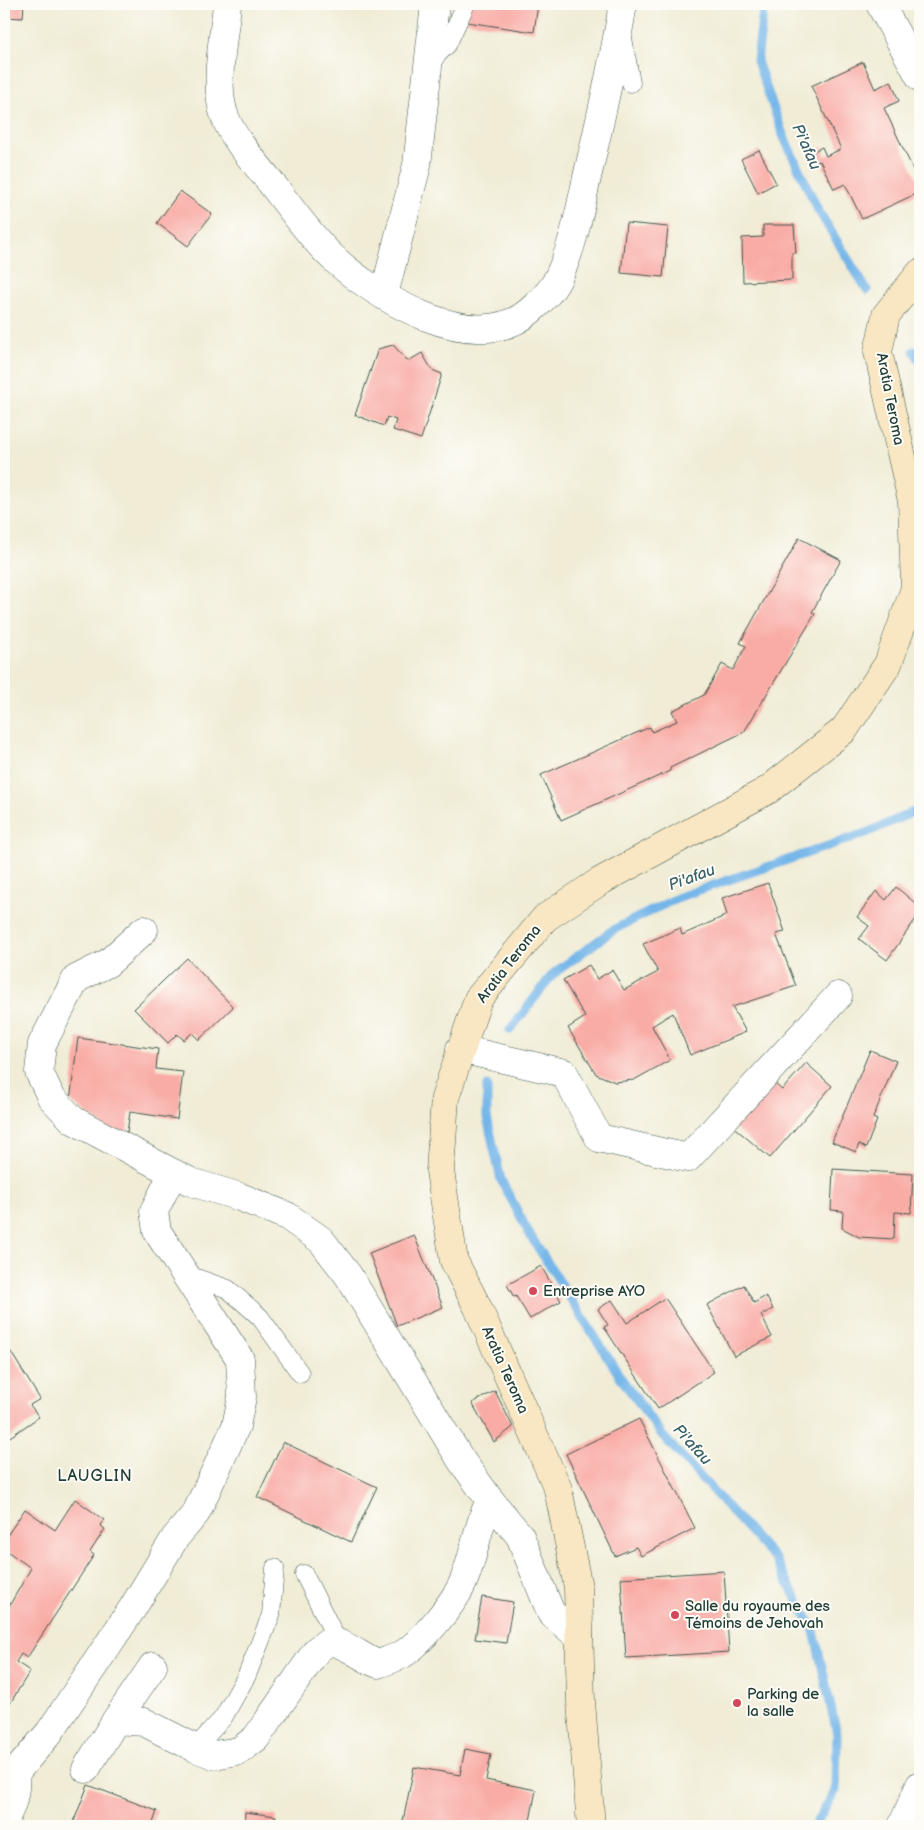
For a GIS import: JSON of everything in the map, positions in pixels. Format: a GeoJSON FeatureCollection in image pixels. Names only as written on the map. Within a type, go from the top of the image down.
{"type":"FeatureCollection","features":[{"type":"Feature","properties":{"kind":"main road","name":"Aratia Teroma"},"geometry":{"type":"LineString","coordinates":[[591,1826],[581,1702],[578,1587],[558,1489],[478,1308],[454,1261],[440,1171],[445,1098],[478,1000],[545,918],[599,882],[768,790],[844,730],[888,664],[915,588],[913,520],[912,501],[878,352],[886,315],[920,273]]}},
{"type":"Feature","properties":{"kind":"street"},"geometry":{"type":"LineString","coordinates":[[227,4],[220,89],[225,117],[242,146],[330,254],[362,281],[413,312],[458,327],[500,328],[530,311],[555,283],[576,227],[610,77],[622,10]]}},
{"type":"Feature","properties":{"kind":"street"},"geometry":{"type":"LineString","coordinates":[[384,295],[417,164],[436,4]]}},
{"type":"Feature","properties":{"kind":"street"},"geometry":{"type":"LineString","coordinates":[[880,4],[920,77]]}},
{"type":"Feature","properties":{"kind":"street"},"geometry":{"type":"LineString","coordinates":[[144,930],[108,963],[76,979],[42,1044],[40,1072],[51,1097],[73,1120],[173,1174],[191,1182],[240,1196],[287,1216],[321,1240],[348,1275],[461,1460],[490,1500],[520,1536],[551,1613],[579,1637]]}},
{"type":"Feature","properties":{"kind":"street"},"geometry":{"type":"LineString","coordinates":[[460,1049],[564,1073],[599,1138],[688,1158],[838,996]]}},
{"type":"Feature","properties":{"kind":"street"},"geometry":{"type":"LineString","coordinates":[[12,1777],[49,1733],[132,1609],[175,1538],[196,1513],[236,1426],[242,1397],[240,1359],[157,1231],[154,1210],[173,1174]]}},
{"type":"Feature","properties":{"kind":"street"},"geometry":{"type":"LineString","coordinates":[[116,1720],[144,1722],[195,1748],[214,1755],[239,1751],[256,1738],[317,1650],[329,1641],[340,1644],[363,1658],[378,1664],[403,1654],[416,1642],[455,1598],[465,1580],[480,1520],[490,1500]]}},
{"type":"Feature","properties":{"kind":"street"},"geometry":{"type":"LineString","coordinates":[[86,1769],[116,1720],[153,1666]]}},
{"type":"Feature","properties":{"kind":"street"},"geometry":{"type":"LineString","coordinates":[[902,1826],[920,1784]]}},
{"type":"Feature","properties":{"kind":"lane"},"geometry":{"type":"LineString","coordinates":[[428,64],[447,45],[466,4]]}},
{"type":"Feature","properties":{"kind":"lane"},"geometry":{"type":"LineString","coordinates":[[622,10],[631,83]]}},
{"type":"Feature","properties":{"kind":"lane"},"geometry":{"type":"LineString","coordinates":[[184,1273],[228,1289],[260,1317],[300,1373]]}},
{"type":"Feature","properties":{"kind":"lane"},"geometry":{"type":"LineString","coordinates":[[195,1748],[223,1718],[247,1675],[271,1615],[275,1568]]}},
{"type":"Feature","properties":{"kind":"lane"},"geometry":{"type":"LineString","coordinates":[[304,1574],[340,1644]]}},
{"type":"Feature","properties":{"kind":"lane"},"geometry":{"type":"LineString","coordinates":[[6,1826],[16,1812],[22,1781],[12,1777]]}},
{"type":"Feature","properties":{"kind":"shaded area"},"geometry":{"type":"Polygon","coordinates":[[[751,1823],[751,1826],[619,1825],[751,1823]]]}},
{"type":"Feature","properties":{"kind":"building"},"geometry":{"type":"Polygon","coordinates":[[[4,4],[24,4],[23,18],[4,17],[4,4]]]}},
{"type":"Feature","properties":{"kind":"building"},"geometry":{"type":"Polygon","coordinates":[[[469,4],[538,4],[534,32],[467,22],[469,4]]]}},
{"type":"Feature","properties":{"kind":"building"},"geometry":{"type":"Polygon","coordinates":[[[863,62],[875,89],[891,81],[899,101],[884,108],[920,184],[920,192],[862,219],[845,184],[834,189],[820,161],[813,164],[808,154],[822,147],[826,156],[841,149],[811,86],[863,62]]]}},
{"type":"Feature","properties":{"kind":"building"},"geometry":{"type":"Polygon","coordinates":[[[759,150],[776,183],[758,193],[741,159],[759,150]]]}},
{"type":"Feature","properties":{"kind":"building"},"geometry":{"type":"Polygon","coordinates":[[[180,191],[212,214],[188,246],[157,223],[180,191]]]}},
{"type":"Feature","properties":{"kind":"building"},"geometry":{"type":"Polygon","coordinates":[[[626,223],[668,227],[663,277],[621,273],[626,223]]]}},
{"type":"Feature","properties":{"kind":"building"},"geometry":{"type":"Polygon","coordinates":[[[763,225],[794,225],[796,253],[792,253],[792,280],[743,282],[742,238],[763,237],[763,225]]]}},
{"type":"Feature","properties":{"kind":"building"},"geometry":{"type":"Polygon","coordinates":[[[393,345],[408,361],[422,353],[432,370],[442,374],[421,439],[393,430],[396,420],[387,417],[384,426],[355,415],[378,349],[393,345]]]}},
{"type":"Feature","properties":{"kind":"building"},"geometry":{"type":"Polygon","coordinates":[[[799,538],[841,560],[812,612],[815,614],[744,732],[670,768],[670,771],[561,820],[541,775],[650,727],[652,732],[677,721],[672,711],[704,695],[722,664],[733,670],[746,646],[740,643],[799,538]]]}},
{"type":"Feature","properties":{"kind":"building"},"geometry":{"type":"Polygon","coordinates":[[[768,883],[785,932],[776,934],[796,986],[732,1007],[746,1032],[690,1055],[673,1013],[652,1026],[670,1060],[634,1080],[615,1082],[596,1074],[568,1028],[585,1017],[563,980],[589,965],[597,979],[612,970],[624,990],[658,972],[643,944],[680,928],[682,935],[727,915],[722,898],[768,883]]]}},
{"type":"Feature","properties":{"kind":"building"},"geometry":{"type":"Polygon","coordinates":[[[896,887],[920,907],[920,913],[887,960],[859,939],[869,926],[857,917],[876,891],[886,900],[896,887]]]}},
{"type":"Feature","properties":{"kind":"building"},"geometry":{"type":"Polygon","coordinates":[[[187,958],[233,1007],[199,1040],[192,1033],[184,1040],[177,1034],[168,1043],[134,1009],[187,958]]]}},
{"type":"Feature","properties":{"kind":"building"},"geometry":{"type":"Polygon","coordinates":[[[78,1038],[158,1049],[156,1069],[183,1072],[177,1119],[130,1112],[127,1132],[109,1130],[70,1101],[78,1038]]]}},
{"type":"Feature","properties":{"kind":"building"},"geometry":{"type":"Polygon","coordinates":[[[870,1050],[896,1061],[873,1118],[877,1120],[866,1148],[859,1144],[856,1152],[832,1142],[870,1050]]]}},
{"type":"Feature","properties":{"kind":"building"},"geometry":{"type":"Polygon","coordinates":[[[806,1063],[832,1086],[770,1158],[729,1123],[768,1078],[782,1090],[806,1063]]]}},
{"type":"Feature","properties":{"kind":"building"},"geometry":{"type":"Polygon","coordinates":[[[833,1169],[913,1174],[911,1213],[895,1212],[894,1239],[859,1237],[842,1228],[843,1211],[831,1210],[833,1169]]]}},
{"type":"Feature","properties":{"kind":"building"},"geometry":{"type":"Polygon","coordinates":[[[414,1235],[443,1307],[397,1326],[369,1253],[414,1235]]]}},
{"type":"Feature","properties":{"kind":"building","name":"Entreprise AYO"},"geometry":{"type":"Polygon","coordinates":[[[541,1266],[561,1301],[530,1319],[507,1285],[541,1266]]]}},
{"type":"Feature","properties":{"kind":"building"},"geometry":{"type":"Polygon","coordinates":[[[744,1285],[754,1303],[766,1296],[773,1309],[761,1315],[772,1337],[734,1356],[707,1305],[744,1285]]]}},
{"type":"Feature","properties":{"kind":"building"},"geometry":{"type":"Polygon","coordinates":[[[665,1298],[714,1372],[658,1409],[604,1327],[608,1325],[598,1309],[612,1300],[627,1323],[665,1298]]]}},
{"type":"Feature","properties":{"kind":"building"},"geometry":{"type":"Polygon","coordinates":[[[4,1341],[40,1399],[30,1405],[39,1417],[4,1441],[4,1341]]]}},
{"type":"Feature","properties":{"kind":"building"},"geometry":{"type":"Polygon","coordinates":[[[495,1391],[513,1427],[494,1442],[472,1403],[495,1391]]]}},
{"type":"Feature","properties":{"kind":"building"},"geometry":{"type":"Polygon","coordinates":[[[639,1419],[695,1528],[641,1556],[636,1547],[615,1556],[566,1454],[639,1419]]]}},
{"type":"Feature","properties":{"kind":"building"},"geometry":{"type":"Polygon","coordinates":[[[283,1442],[377,1487],[351,1542],[257,1497],[283,1442]]]}},
{"type":"Feature","properties":{"kind":"building"},"geometry":{"type":"Polygon","coordinates":[[[75,1499],[104,1520],[100,1525],[105,1529],[90,1552],[94,1555],[27,1658],[21,1654],[16,1662],[30,1671],[9,1705],[4,1701],[4,1615],[31,1568],[4,1549],[4,1540],[25,1509],[55,1530],[75,1499]]]}},
{"type":"Feature","properties":{"kind":"building","name":"Salle du royaume des Témoins de Jehovah"},"geometry":{"type":"Polygon","coordinates":[[[724,1571],[729,1652],[626,1658],[621,1578],[724,1571]]]}},
{"type":"Feature","properties":{"kind":"building"},"geometry":{"type":"Polygon","coordinates":[[[482,1597],[513,1602],[506,1643],[475,1639],[482,1597]]]}},
{"type":"Feature","properties":{"kind":"building"},"geometry":{"type":"Polygon","coordinates":[[[465,1749],[491,1754],[486,1780],[536,1790],[529,1826],[402,1826],[414,1767],[460,1775],[465,1749]]]}},
{"type":"Feature","properties":{"kind":"building"},"geometry":{"type":"Polygon","coordinates":[[[88,1785],[157,1811],[152,1826],[72,1826],[88,1785]]]}},
{"type":"Feature","properties":{"kind":"building"},"geometry":{"type":"Polygon","coordinates":[[[245,1812],[276,1816],[275,1826],[244,1826],[245,1812]]]}},
{"type":"Feature","properties":{"kind":"waterway","name":"Pi'afau"},"geometry":{"type":"LineString","coordinates":[[764,4],[757,61],[783,135],[818,210],[867,290]]}},
{"type":"Feature","properties":{"kind":"waterway","name":"Pi'afau"},"geometry":{"type":"LineString","coordinates":[[914,351],[920,361]]}},
{"type":"Feature","properties":{"kind":"waterway","name":"Pi'afau"},"geometry":{"type":"LineString","coordinates":[[510,1030],[553,974],[613,930],[679,897],[866,833],[920,809]]}},
{"type":"Feature","properties":{"kind":"waterway","name":"Pi'afau"},"geometry":{"type":"LineString","coordinates":[[487,1086],[487,1117],[501,1180],[530,1235],[621,1378],[662,1435],[775,1559],[814,1631],[837,1734],[836,1790],[814,1826]]}},
{"type":"Feature","properties":{"kind":"place","name":"Entreprise AYO"},"geometry":{"type":"Point","coordinates":[533,1291]}},
{"type":"Feature","properties":{"kind":"place","name":"Salle du royaume des Témoins de Jehovah"},"geometry":{"type":"Point","coordinates":[675,1615]}},
{"type":"Feature","properties":{"kind":"place","name":"Parking de la salle"},"geometry":{"type":"Point","coordinates":[737,1703]}},
{"type":"Feature","properties":{"kind":"district","name":"LAUGLIN"},"geometry":{"type":"Point","coordinates":[95,1476]}}]}
